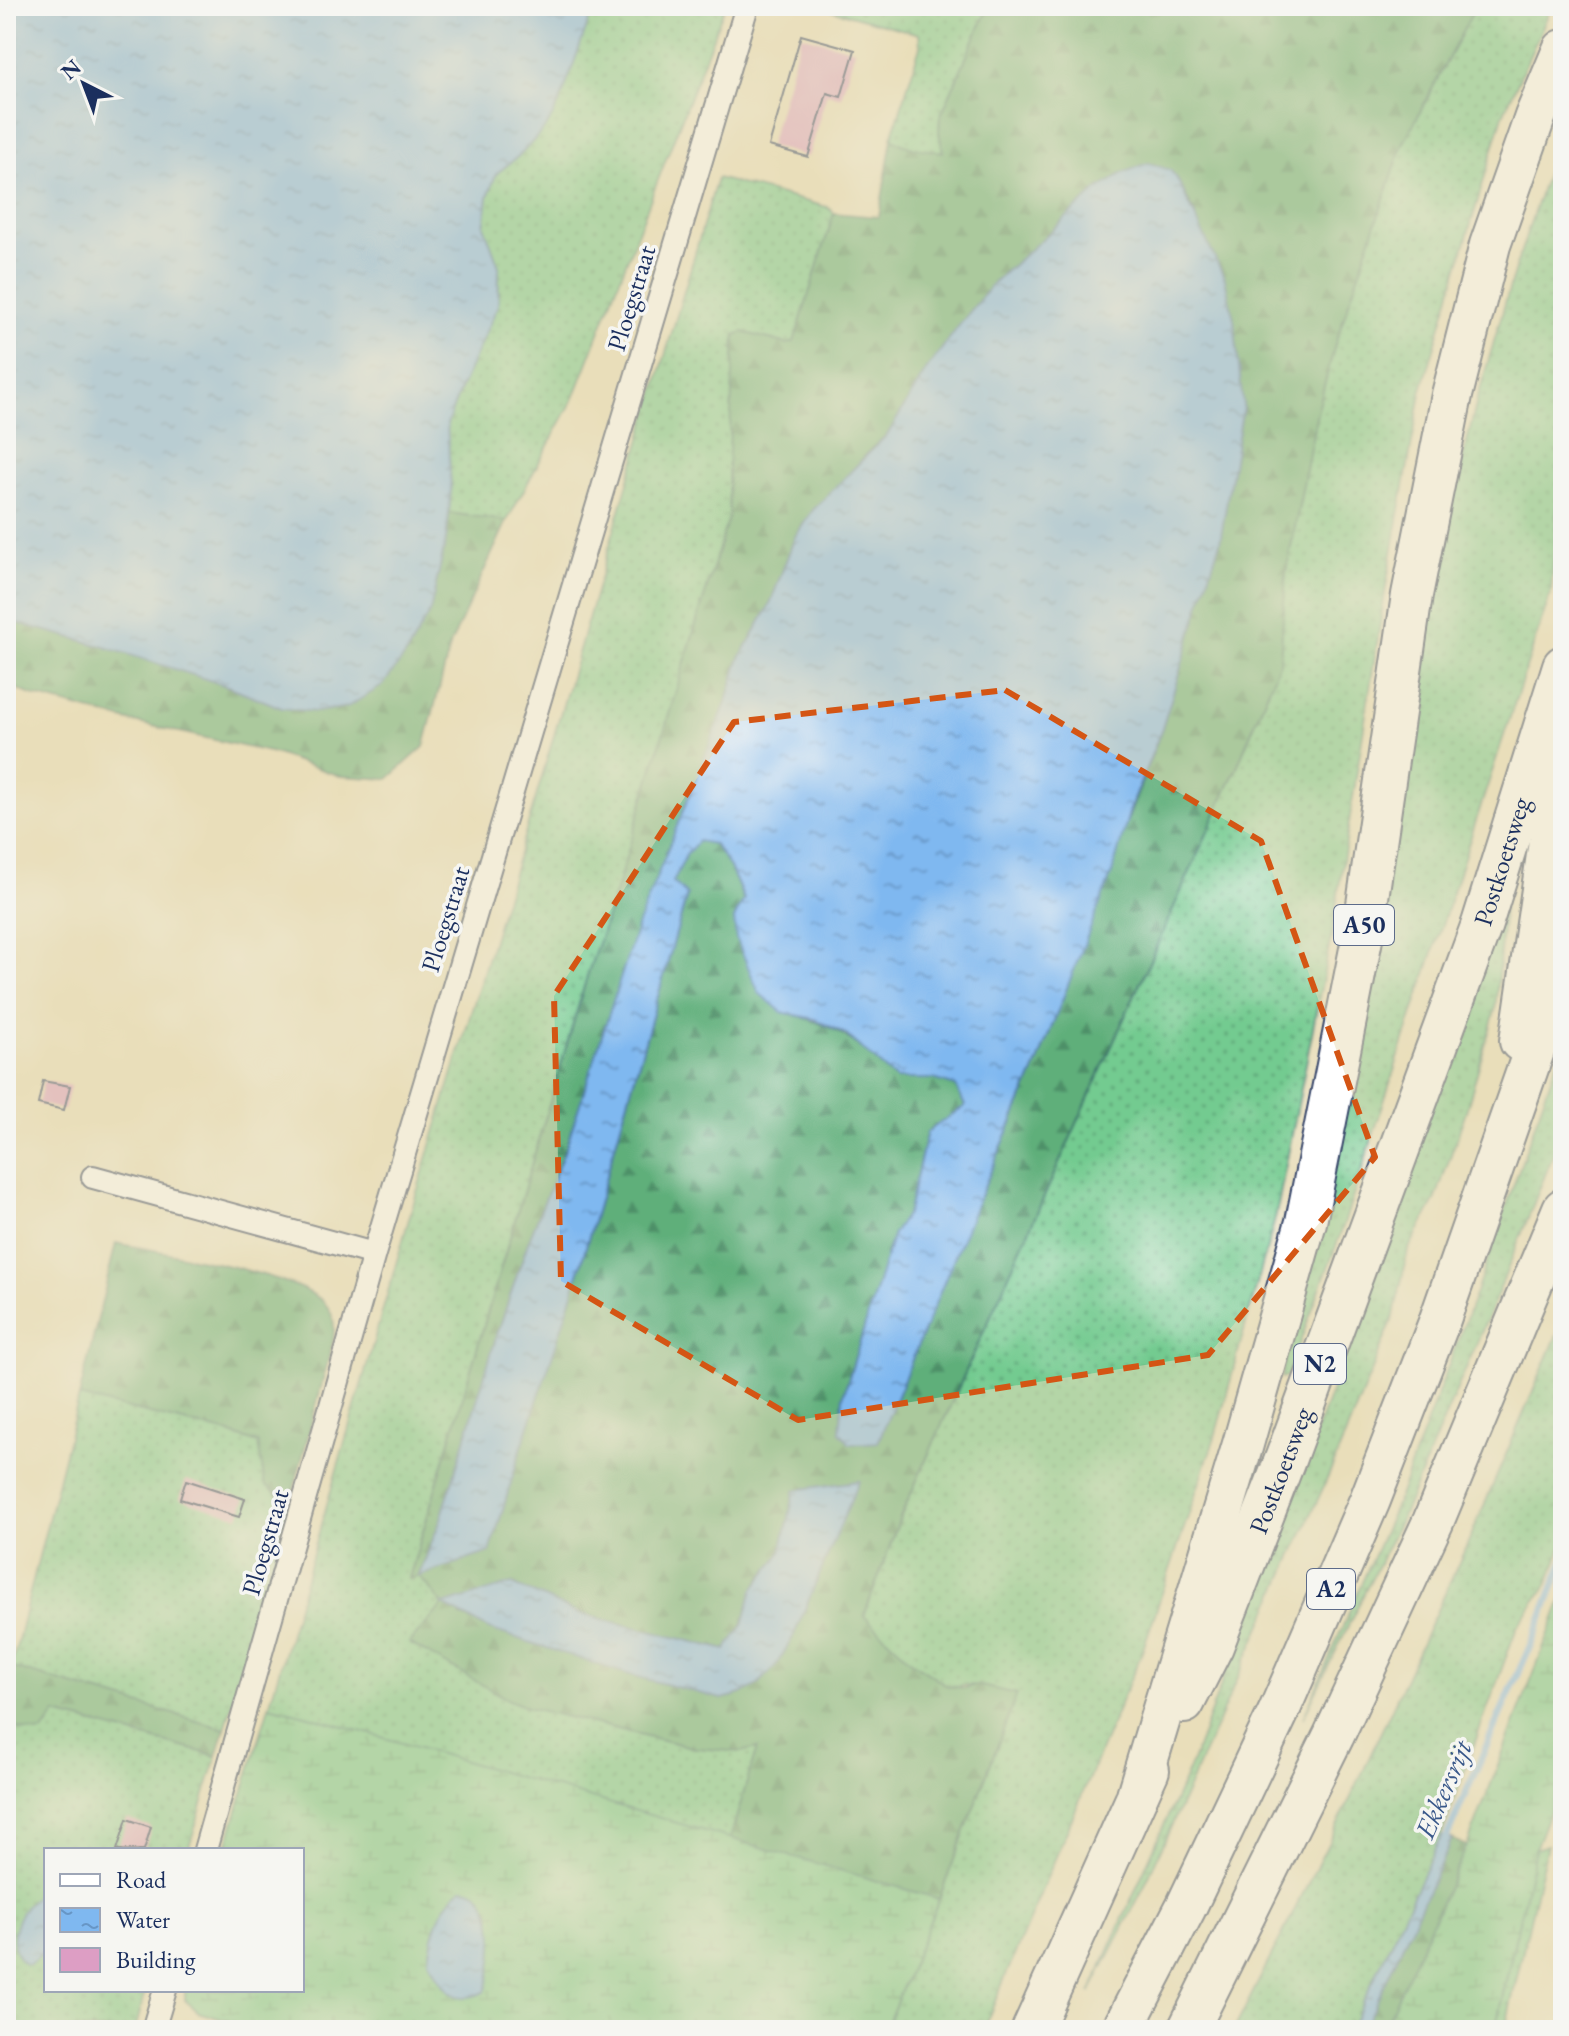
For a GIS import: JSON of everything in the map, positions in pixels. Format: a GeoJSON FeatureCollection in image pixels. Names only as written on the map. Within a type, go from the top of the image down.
{"type":"FeatureCollection","features":[{"type":"Feature","properties":{"kind":"highway","name":"A50"},"geometry":{"type":"LineString","coordinates":[[1137,1795],[1306,1222],[1362,939],[1412,595],[1452,395],[1490,245],[1535,117],[1563,50]]}},
{"type":"Feature","properties":{"kind":"highway","name":"Postkoetsweg"},"geometry":{"type":"LineString","coordinates":[[1032,2030],[1137,1795],[1213,1646],[1482,924],[1563,666]]}},
{"type":"Feature","properties":{"kind":"highway","name":"Postkoetsweg"},"geometry":{"type":"LineString","coordinates":[[1507,1134],[1549,841],[1563,712]]}},
{"type":"Feature","properties":{"kind":"highway","name":"Postkoetsweg"},"geometry":{"type":"LineString","coordinates":[[1122,2030],[1186,1907],[1279,1711],[1370,1500],[1438,1325],[1563,968]]}},
{"type":"Feature","properties":{"kind":"highway","name":"A2"},"geometry":{"type":"LineString","coordinates":[[1188,2030],[1334,1735],[1433,1522],[1563,1209]]}},
{"type":"Feature","properties":{"kind":"street","name":"Ploegstraat"},"geometry":{"type":"LineString","coordinates":[[206,1848],[374,1254],[747,6]]}},
{"type":"Feature","properties":{"kind":"street"},"geometry":{"type":"LineString","coordinates":[[93,1177],[374,1254]]}},
{"type":"Feature","properties":{"kind":"street"},"geometry":{"type":"LineString","coordinates":[[159,2029],[165,1992]]}},
{"type":"Feature","properties":{"kind":"highlighted area"},"geometry":{"type":"Polygon","coordinates":[[[1005,690],[1261,841],[1375,1157],[1208,1355],[798,1420],[561,1281],[554,996],[734,722],[1005,690]]]}},
{"type":"Feature","properties":{"kind":"green space"},"geometry":{"type":"Polygon","coordinates":[[[594,6],[725,6],[574,398],[507,521],[449,513],[451,489],[447,424],[498,305],[499,267],[484,226],[488,197],[496,174],[522,153],[547,125],[560,101],[594,6]]]}},
{"type":"Feature","properties":{"kind":"green space"},"geometry":{"type":"Polygon","coordinates":[[[817,6],[989,6],[940,117],[943,152],[909,147],[892,138],[920,46],[919,34],[817,6]]]}},
{"type":"Feature","properties":{"kind":"green space"},"geometry":{"type":"Polygon","coordinates":[[[989,6],[1476,6],[1402,146],[1335,344],[1316,417],[1286,573],[1280,662],[1239,762],[900,1518],[864,1616],[910,1660],[948,1686],[965,1688],[976,1685],[1017,1694],[939,1899],[730,1839],[757,1748],[741,1752],[696,1748],[526,1707],[509,1700],[409,1643],[443,1605],[419,1576],[409,1579],[589,970],[616,891],[729,515],[728,469],[735,335],[743,332],[787,344],[794,342],[834,213],[879,217],[892,138],[909,146],[943,152],[940,117],[989,6]],[[1123,173],[1096,191],[994,282],[927,369],[888,434],[871,449],[795,537],[769,607],[739,660],[566,1147],[529,1240],[442,1516],[419,1575],[490,1552],[570,1302],[687,895],[672,882],[698,840],[714,844],[730,867],[744,900],[734,919],[782,1012],[818,1022],[845,1036],[896,1079],[934,1079],[957,1086],[966,1107],[927,1132],[908,1212],[893,1235],[843,1397],[840,1432],[973,1212],[1034,1072],[1163,725],[1220,541],[1243,406],[1194,211],[1176,177],[1123,173]],[[859,1481],[795,1490],[781,1553],[760,1579],[738,1634],[726,1650],[577,1613],[512,1584],[461,1616],[489,1629],[627,1674],[722,1699],[741,1694],[757,1685],[775,1667],[793,1637],[859,1481]]]}},
{"type":"Feature","properties":{"kind":"green space"},"geometry":{"type":"Polygon","coordinates":[[[1476,6],[1552,6],[1503,115],[1421,393],[1385,592],[1332,932],[1276,1215],[1215,1437],[1142,1652],[983,2030],[885,2030],[1017,1694],[976,1685],[948,1686],[910,1660],[864,1617],[900,1518],[1239,762],[1280,662],[1286,573],[1316,417],[1335,344],[1402,146],[1476,6]]]}},
{"type":"Feature","properties":{"kind":"green space"},"geometry":{"type":"Polygon","coordinates":[[[1563,124],[1563,427],[1551,592],[1342,1230],[1287,1377],[1281,1378],[1429,599],[1477,400],[1514,272],[1563,124]]]}},
{"type":"Feature","properties":{"kind":"green space"},"geometry":{"type":"Polygon","coordinates":[[[717,178],[827,207],[834,213],[794,342],[788,344],[743,332],[728,469],[729,515],[616,891],[589,970],[409,1578],[419,1576],[443,1605],[410,1644],[526,1707],[696,1748],[758,1748],[730,1839],[269,1706],[410,1215],[717,178]]]}},
{"type":"Feature","properties":{"kind":"green space"},"geometry":{"type":"Polygon","coordinates":[[[449,513],[507,521],[451,643],[424,747],[388,779],[340,776],[273,753],[129,721],[31,695],[6,684],[6,620],[180,670],[282,708],[405,656],[430,611],[449,513]]]}},
{"type":"Feature","properties":{"kind":"green space"},"geometry":{"type":"Polygon","coordinates":[[[1504,906],[1495,1011],[1466,1111],[1435,1201],[1408,1250],[1394,1316],[1332,1468],[1143,1889],[1090,1993],[1193,1759],[1385,1248],[1434,1098],[1504,906]]]}},
{"type":"Feature","properties":{"kind":"green space"},"geometry":{"type":"Polygon","coordinates":[[[1563,1044],[1563,1130],[1494,1303],[1406,1508],[1303,1718],[1396,1504],[1475,1295],[1563,1044]]]}},
{"type":"Feature","properties":{"kind":"green space"},"geometry":{"type":"Polygon","coordinates":[[[116,1243],[262,1274],[313,1294],[327,1306],[334,1323],[333,1342],[290,1504],[265,1484],[258,1443],[225,1432],[79,1397],[116,1243]]]}},
{"type":"Feature","properties":{"kind":"green space"},"geometry":{"type":"Polygon","coordinates":[[[1563,1321],[1563,1545],[1547,1585],[1517,1627],[1441,1836],[1350,2030],[1234,2030],[1346,1808],[1472,1534],[1563,1321]]]}},
{"type":"Feature","properties":{"kind":"green space"},"geometry":{"type":"Polygon","coordinates":[[[79,1397],[225,1432],[258,1443],[265,1484],[290,1504],[225,1729],[11,1668],[79,1397]]]}},
{"type":"Feature","properties":{"kind":"green space"},"geometry":{"type":"Polygon","coordinates":[[[1563,1597],[1563,1776],[1535,1849],[1495,2030],[1383,2030],[1467,1846],[1563,1597]]]}},
{"type":"Feature","properties":{"kind":"green space"},"geometry":{"type":"Polygon","coordinates":[[[6,1666],[225,1729],[217,1756],[56,1714],[43,1732],[6,1725],[6,1666]]]}},
{"type":"Feature","properties":{"kind":"green space"},"geometry":{"type":"Polygon","coordinates":[[[269,1706],[939,1899],[885,2030],[259,2030],[198,2012],[185,2001],[185,1992],[304,1992],[304,1848],[227,1848],[269,1706]]]}},
{"type":"Feature","properties":{"kind":"green space"},"geometry":{"type":"Polygon","coordinates":[[[56,1714],[217,1756],[189,1848],[44,1848],[44,1904],[30,1964],[44,1952],[44,1992],[145,1992],[135,2030],[6,2030],[6,1725],[25,1731],[47,1727],[56,1714]]]}},
{"type":"Feature","properties":{"kind":"green space"},"geometry":{"type":"Polygon","coordinates":[[[1452,1839],[1467,1846],[1383,2030],[1363,2030],[1452,1839]]]}},
{"type":"Feature","properties":{"kind":"green space"},"geometry":{"type":"Polygon","coordinates":[[[1547,1845],[1505,2030],[1495,2030],[1535,1849],[1547,1845]]]}},
{"type":"Feature","properties":{"kind":"water"},"geometry":{"type":"Polygon","coordinates":[[[6,6],[594,6],[560,102],[547,126],[522,153],[496,174],[488,197],[484,226],[499,267],[498,305],[447,424],[451,489],[449,513],[430,611],[405,656],[382,686],[347,707],[316,712],[282,708],[231,687],[96,644],[6,620],[6,6]]]}},
{"type":"Feature","properties":{"kind":"water"},"geometry":{"type":"Polygon","coordinates":[[[1148,163],[1170,170],[1176,177],[1225,279],[1234,320],[1243,406],[1220,541],[1163,725],[1130,809],[1112,873],[1034,1072],[878,1442],[850,1444],[840,1432],[843,1397],[893,1234],[908,1212],[927,1132],[965,1106],[956,1086],[934,1079],[896,1079],[846,1034],[815,1019],[782,1012],[759,993],[736,938],[734,919],[744,899],[730,867],[714,844],[698,841],[686,855],[673,882],[687,895],[570,1302],[490,1552],[419,1576],[442,1516],[496,1338],[529,1240],[566,1147],[638,924],[728,698],[739,660],[769,607],[795,537],[813,510],[888,434],[927,369],[994,282],[1096,191],[1123,173],[1148,163]]]}},
{"type":"Feature","properties":{"kind":"water"},"geometry":{"type":"Polygon","coordinates":[[[859,1481],[793,1637],[775,1667],[757,1685],[741,1694],[722,1699],[627,1674],[489,1629],[443,1605],[512,1584],[577,1613],[726,1650],[743,1625],[753,1590],[781,1553],[795,1490],[859,1481]]]}},
{"type":"Feature","properties":{"kind":"water"},"geometry":{"type":"Polygon","coordinates":[[[1441,1836],[1452,1839],[1363,2030],[1350,2030],[1441,1836]]]}},
{"type":"Feature","properties":{"kind":"water"},"geometry":{"type":"Polygon","coordinates":[[[462,1888],[475,1891],[484,1901],[493,1930],[491,1965],[485,1992],[464,1997],[456,1996],[444,1986],[429,1960],[439,1920],[448,1902],[462,1888]]]}},
{"type":"Feature","properties":{"kind":"water"},"geometry":{"type":"Polygon","coordinates":[[[39,1894],[44,1895],[44,1952],[30,1964],[25,1964],[18,1956],[14,1937],[19,1917],[39,1894]]]}},
{"type":"Feature","properties":{"kind":"building"},"geometry":{"type":"Polygon","coordinates":[[[801,35],[855,50],[841,97],[827,93],[808,157],[769,146],[801,35]]]}},
{"type":"Feature","properties":{"kind":"building"},"geometry":{"type":"Polygon","coordinates":[[[43,1081],[70,1086],[64,1110],[38,1104],[43,1081]]]}},
{"type":"Feature","properties":{"kind":"building"},"geometry":{"type":"Polygon","coordinates":[[[186,1480],[245,1499],[239,1517],[180,1499],[186,1480]]]}},
{"type":"Feature","properties":{"kind":"building"},"geometry":{"type":"Polygon","coordinates":[[[127,1819],[151,1827],[145,1848],[118,1848],[127,1819]]]}},
{"type":"Feature","properties":{"kind":"waterway","name":"Ekkersrijt"},"geometry":{"type":"LineString","coordinates":[[1444,1843],[1537,1630],[1563,1562]]}}]}
